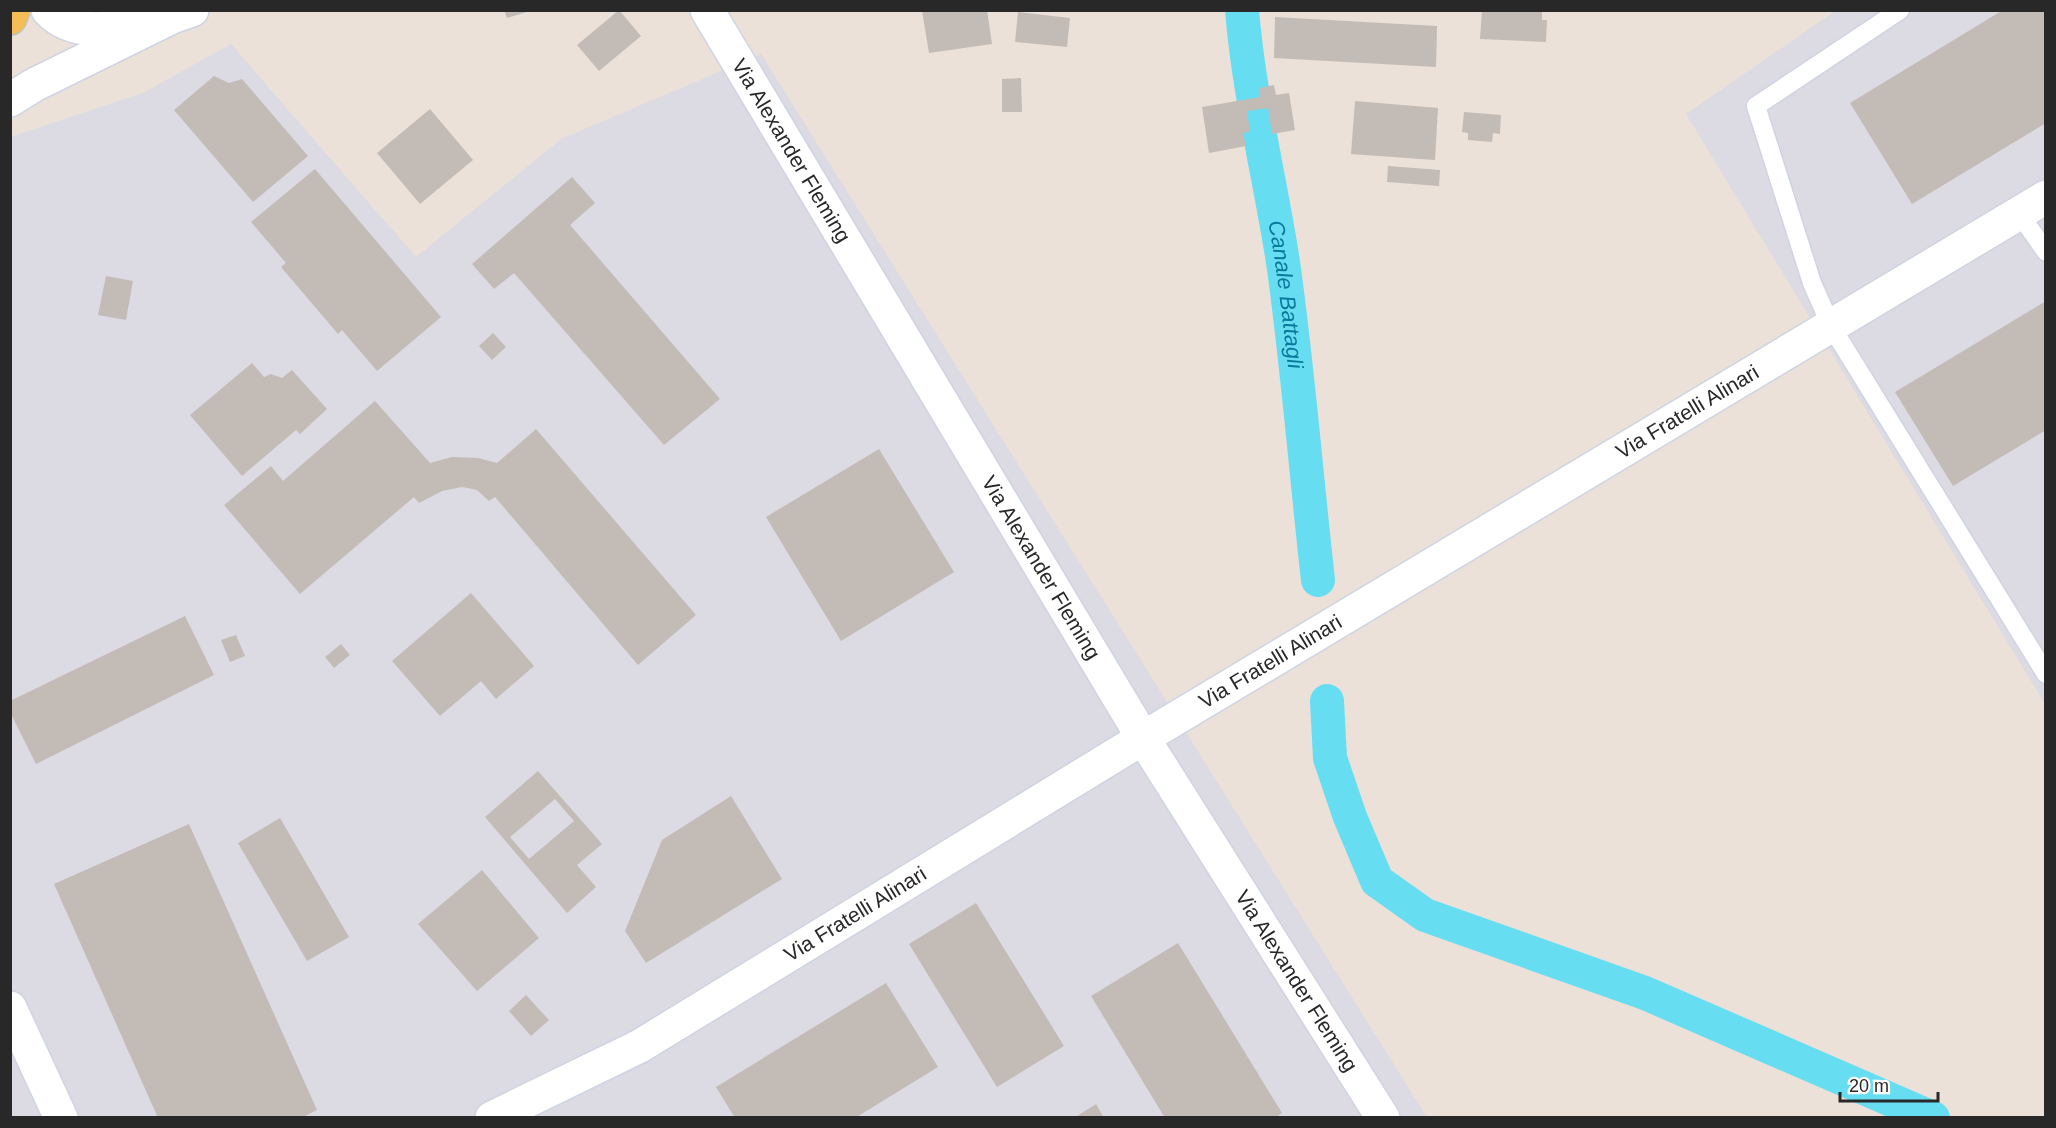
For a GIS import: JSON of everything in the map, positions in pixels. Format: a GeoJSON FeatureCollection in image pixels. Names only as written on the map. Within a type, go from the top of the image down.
{"type":"FeatureCollection","features":[{"type":"Feature","properties":{"kind":"main road"},"geometry":{"type":"LineString","coordinates":[[10,18],[13,10]]}},
{"type":"Feature","properties":{"kind":"street"},"geometry":{"type":"LineString","coordinates":[[48,10],[60,23],[102,31],[182,14]]}},
{"type":"Feature","properties":{"kind":"street","name":"Via Alexander Fleming"},"geometry":{"type":"LineString","coordinates":[[707,10],[1143,738],[1383,1118]]}},
{"type":"Feature","properties":{"kind":"street"},"geometry":{"type":"LineString","coordinates":[[10,100],[34,85],[182,14]]}},
{"type":"Feature","properties":{"kind":"street","name":"Via Fratelli Alinari"},"geometry":{"type":"LineString","coordinates":[[492,1118],[640,1046],[1143,738],[2039,202]]}},
{"type":"Feature","properties":{"kind":"street"},"geometry":{"type":"LineString","coordinates":[[10,1008],[61,1118]]}},
{"type":"Feature","properties":{"kind":"lane"},"geometry":{"type":"LineString","coordinates":[[1900,10],[1756,106],[1812,283],[1831,326],[2044,667]]}},
{"type":"Feature","properties":{"kind":"lane"},"geometry":{"type":"LineString","coordinates":[[2039,202],[2046,252]]}},
{"type":"Feature","properties":{"kind":"shaded area"},"geometry":{"type":"Polygon","coordinates":[[[1835,11],[2045,11],[2045,704],[1686,114],[1835,11]]]}},
{"type":"Feature","properties":{"kind":"shaded area"},"geometry":{"type":"Polygon","coordinates":[[[231,44],[416,257],[561,139],[761,54],[1427,1117],[11,1117],[10,137],[145,92],[231,44]]]}},
{"type":"Feature","properties":{"kind":"building"},"geometry":{"type":"Polygon","coordinates":[[[504,10],[529,10],[530,11],[507,18],[504,10]]]}},
{"type":"Feature","properties":{"kind":"building"},"geometry":{"type":"Polygon","coordinates":[[[619,10],[641,36],[599,71],[577,45],[619,10]]]}},
{"type":"Feature","properties":{"kind":"building"},"geometry":{"type":"Polygon","coordinates":[[[987,10],[992,44],[929,53],[922,11],[987,10]]]}},
{"type":"Feature","properties":{"kind":"building"},"geometry":{"type":"Polygon","coordinates":[[[1482,10],[1542,10],[1542,20],[1547,20],[1546,42],[1480,39],[1482,10]]]}},
{"type":"Feature","properties":{"kind":"building"},"geometry":{"type":"Polygon","coordinates":[[[2003,10],[2046,10],[2046,123],[1912,204],[1850,103],[2003,10]]]}},
{"type":"Feature","properties":{"kind":"building"},"geometry":{"type":"Polygon","coordinates":[[[1018,12],[1070,18],[1067,47],[1015,42],[1018,12]]]}},
{"type":"Feature","properties":{"kind":"building"},"geometry":{"type":"Polygon","coordinates":[[[1275,17],[1437,26],[1436,67],[1274,58],[1275,17]]]}},
{"type":"Feature","properties":{"kind":"building"},"geometry":{"type":"Polygon","coordinates":[[[214,76],[229,83],[242,79],[308,156],[253,202],[174,110],[214,76]]]}},
{"type":"Feature","properties":{"kind":"building"},"geometry":{"type":"Polygon","coordinates":[[[1021,78],[1022,112],[1002,112],[1002,79],[1021,78]]]}},
{"type":"Feature","properties":{"kind":"building"},"geometry":{"type":"Polygon","coordinates":[[[1274,85],[1276,95],[1289,93],[1295,130],[1272,134],[1268,108],[1247,111],[1250,132],[1243,133],[1246,146],[1209,153],[1202,107],[1260,97],[1259,88],[1274,85]]]}},
{"type":"Feature","properties":{"kind":"building"},"geometry":{"type":"Polygon","coordinates":[[[1355,101],[1438,108],[1435,160],[1351,154],[1355,101]]]}},
{"type":"Feature","properties":{"kind":"building"},"geometry":{"type":"Polygon","coordinates":[[[430,109],[473,160],[420,204],[377,153],[430,109]]]}},
{"type":"Feature","properties":{"kind":"building"},"geometry":{"type":"Polygon","coordinates":[[[1464,112],[1501,115],[1500,134],[1493,133],[1492,142],[1468,140],[1468,133],[1462,132],[1464,112]]]}},
{"type":"Feature","properties":{"kind":"building"},"geometry":{"type":"Polygon","coordinates":[[[1388,166],[1440,170],[1439,186],[1387,182],[1388,166]]]}},
{"type":"Feature","properties":{"kind":"building"},"geometry":{"type":"Polygon","coordinates":[[[315,169],[441,317],[377,371],[342,330],[338,334],[281,267],[286,263],[251,222],[315,169]]]}},
{"type":"Feature","properties":{"kind":"building"},"geometry":{"type":"Polygon","coordinates":[[[572,177],[595,203],[570,225],[720,399],[664,445],[514,273],[494,289],[472,264],[572,177]]]}},
{"type":"Feature","properties":{"kind":"building"},"geometry":{"type":"Polygon","coordinates":[[[106,276],[133,281],[126,320],[98,315],[106,276]]]}},
{"type":"Feature","properties":{"kind":"building"},"geometry":{"type":"Polygon","coordinates":[[[2046,301],[2046,430],[1953,486],[1895,392],[2046,301]]]}},
{"type":"Feature","properties":{"kind":"building"},"geometry":{"type":"Polygon","coordinates":[[[493,333],[506,347],[492,360],[479,346],[493,333]]]}},
{"type":"Feature","properties":{"kind":"building"},"geometry":{"type":"Polygon","coordinates":[[[252,363],[264,377],[271,374],[282,378],[292,370],[327,409],[300,434],[296,430],[242,476],[190,415],[252,363]]]}},
{"type":"Feature","properties":{"kind":"building"},"geometry":{"type":"Polygon","coordinates":[[[375,401],[430,463],[452,457],[478,458],[497,463],[536,429],[696,615],[638,665],[495,497],[489,501],[477,490],[462,487],[442,491],[419,503],[414,497],[300,594],[224,505],[271,466],[283,481],[375,401]]]}},
{"type":"Feature","properties":{"kind":"building"},"geometry":{"type":"Polygon","coordinates":[[[879,449],[954,572],[841,641],[766,517],[879,449]]]}},
{"type":"Feature","properties":{"kind":"building"},"geometry":{"type":"Polygon","coordinates":[[[471,593],[534,666],[496,699],[481,681],[440,716],[392,661],[471,593]]]}},
{"type":"Feature","properties":{"kind":"building"},"geometry":{"type":"Polygon","coordinates":[[[185,616],[214,675],[36,764],[10,712],[10,701],[185,616]]]}},
{"type":"Feature","properties":{"kind":"building"},"geometry":{"type":"Polygon","coordinates":[[[236,635],[245,656],[230,662],[221,640],[236,635]]]}},
{"type":"Feature","properties":{"kind":"building"},"geometry":{"type":"Polygon","coordinates":[[[341,644],[350,655],[334,668],[325,657],[341,644]]]}},
{"type":"Feature","properties":{"kind":"building"},"geometry":{"type":"Polygon","coordinates":[[[538,771],[602,844],[577,865],[596,887],[567,913],[485,817],[538,771]],[[555,799],[510,837],[529,859],[574,821],[555,799]]]}},
{"type":"Feature","properties":{"kind":"building"},"geometry":{"type":"Polygon","coordinates":[[[731,796],[782,879],[646,963],[625,931],[662,840],[731,796]]]}},
{"type":"Feature","properties":{"kind":"building"},"geometry":{"type":"Polygon","coordinates":[[[280,818],[349,937],[307,961],[238,843],[280,818]]]}},
{"type":"Feature","properties":{"kind":"building"},"geometry":{"type":"Polygon","coordinates":[[[189,824],[317,1110],[301,1118],[158,1118],[54,884],[189,824]]]}},
{"type":"Feature","properties":{"kind":"building"},"geometry":{"type":"Polygon","coordinates":[[[482,870],[539,938],[477,991],[418,924],[482,870]]]}},
{"type":"Feature","properties":{"kind":"building"},"geometry":{"type":"Polygon","coordinates":[[[976,903],[1064,1046],[997,1087],[909,944],[976,903]]]}},
{"type":"Feature","properties":{"kind":"building"},"geometry":{"type":"Polygon","coordinates":[[[1178,943],[1282,1113],[1275,1118],[1165,1118],[1091,996],[1178,943]]]}},
{"type":"Feature","properties":{"kind":"building"},"geometry":{"type":"Polygon","coordinates":[[[886,983],[938,1067],[855,1118],[735,1118],[716,1087],[886,983]]]}},
{"type":"Feature","properties":{"kind":"building"},"geometry":{"type":"Polygon","coordinates":[[[526,995],[549,1020],[531,1036],[509,1011],[526,995]]]}},
{"type":"Feature","properties":{"kind":"building"},"geometry":{"type":"Polygon","coordinates":[[[1096,1104],[1104,1118],[1074,1118],[1096,1104]]]}},
{"type":"Feature","properties":{"kind":"waterway","name":"Canale Battagli"},"geometry":{"type":"LineString","coordinates":[[1242,10],[1260,137],[1283,262],[1298,381],[1318,580]]}},
{"type":"Feature","properties":{"kind":"waterway"},"geometry":{"type":"LineString","coordinates":[[1327,701],[1330,758],[1350,817],[1377,881],[1425,915],[1645,993],[1933,1118]]}}]}
